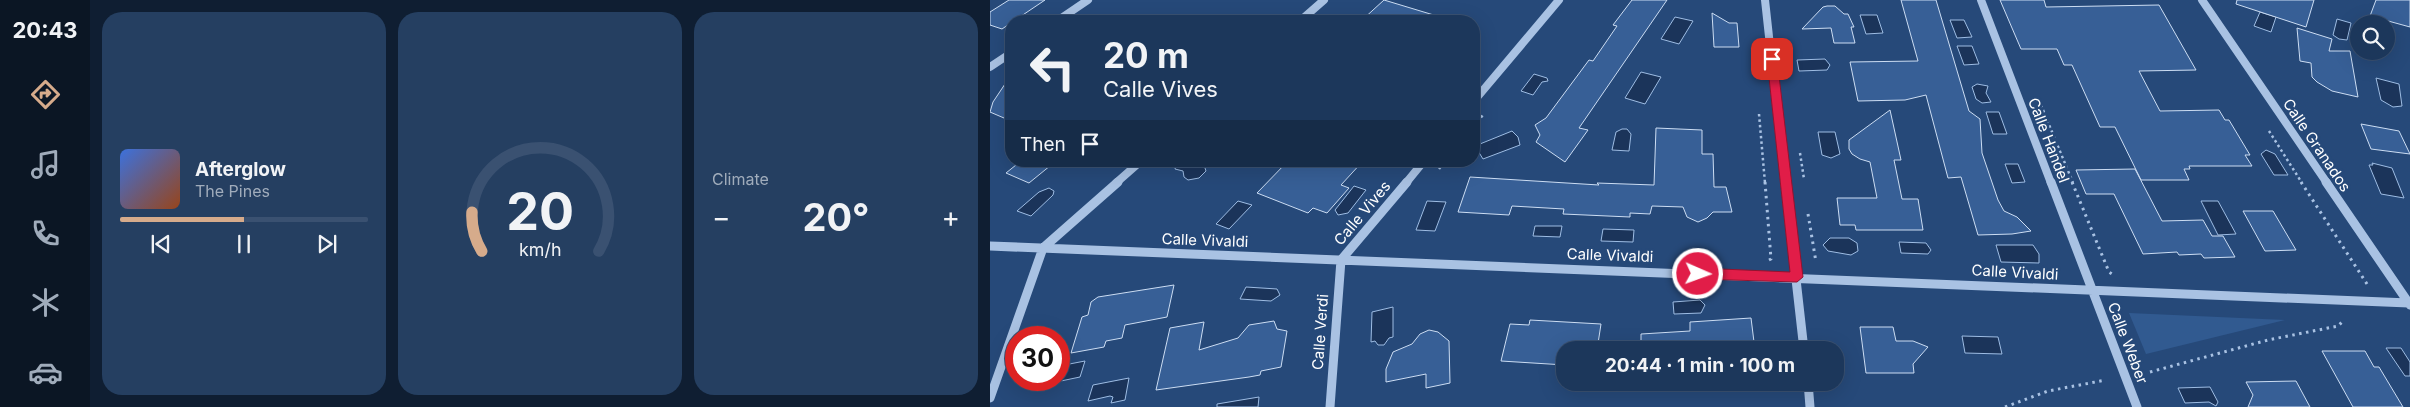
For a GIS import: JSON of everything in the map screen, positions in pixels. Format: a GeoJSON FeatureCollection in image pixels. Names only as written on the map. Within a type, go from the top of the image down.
{"type":"FeatureCollection","features":[{"type":"Feature","properties":{"kind":"street"},"geometry":{"type":"LineString","coordinates":[[1066,15],[1088,0]]}},
{"type":"Feature","properties":{"kind":"street"},"geometry":{"type":"LineString","coordinates":[[1307,15],[1324,0]]}},
{"type":"Feature","properties":{"kind":"street"},"geometry":{"type":"LineString","coordinates":[[1480,94],[1558,0]]}},
{"type":"Feature","properties":{"kind":"street"},"geometry":{"type":"LineString","coordinates":[[1765,0],[1803,341]]}},
{"type":"Feature","properties":{"kind":"street","name":"Calle Handel"},"geometry":{"type":"LineString","coordinates":[[1981,0],[2092,291]]}},
{"type":"Feature","properties":{"kind":"street","name":"Calle Granados"},"geometry":{"type":"LineString","coordinates":[[2204,1],[2409,304]]}},
{"type":"Feature","properties":{"kind":"street"},"geometry":{"type":"LineString","coordinates":[[990,67],[1005,57]]}},
{"type":"Feature","properties":{"kind":"street"},"geometry":{"type":"LineString","coordinates":[[990,398],[1043,248],[1134,167]]}},
{"type":"Feature","properties":{"kind":"street","name":"Calle Vives"},"geometry":{"type":"LineString","coordinates":[[1341,260],[1419,167]]}},
{"type":"Feature","properties":{"kind":"street","name":"Calle Vivaldi"},"geometry":{"type":"LineString","coordinates":[[990,246],[1797,277],[2409,304]]}},
{"type":"Feature","properties":{"kind":"street","name":"Calle Verdi"},"geometry":{"type":"LineString","coordinates":[[1330,407],[1341,260]]}},
{"type":"Feature","properties":{"kind":"street","name":"Calle Weber"},"geometry":{"type":"LineString","coordinates":[[2092,291],[2137,407]]}},
{"type":"Feature","properties":{"kind":"street"},"geometry":{"type":"LineString","coordinates":[[1809,391],[1810,407]]}},
{"type":"Feature","properties":{"kind":"path"},"geometry":{"type":"LineString","coordinates":[[2039,100],[2109,272],[2122,274]]}},
{"type":"Feature","properties":{"kind":"path"},"geometry":{"type":"LineString","coordinates":[[1758,109],[1771,258],[1759,260]]}},
{"type":"Feature","properties":{"kind":"path"},"geometry":{"type":"LineString","coordinates":[[2265,125],[2367,283],[2363,284]]}},
{"type":"Feature","properties":{"kind":"path"},"geometry":{"type":"LineString","coordinates":[[1799,144],[1804,183]]}},
{"type":"Feature","properties":{"kind":"path"},"geometry":{"type":"LineString","coordinates":[[1808,212],[1814,260],[1817,262]]}},
{"type":"Feature","properties":{"kind":"path"},"geometry":{"type":"LineString","coordinates":[[2150,372],[2268,340],[2338,326],[2344,320]]}},
{"type":"Feature","properties":{"kind":"path"},"geometry":{"type":"LineString","coordinates":[[2005,407],[2048,392],[2106,380]]}},
{"type":"Feature","properties":{"kind":"shaded area"},"geometry":{"type":"Polygon","coordinates":[[[2260,12],[2276,17],[2271,32],[2254,26],[2260,12]]]}},
{"type":"Feature","properties":{"kind":"shaded area"},"geometry":{"type":"Polygon","coordinates":[[[1860,15],[1877,15],[1883,33],[1866,34],[1860,15]]]}},
{"type":"Feature","properties":{"kind":"shaded area"},"geometry":{"type":"Polygon","coordinates":[[[1675,17],[1693,21],[1679,44],[1661,39],[1675,17]]]}},
{"type":"Feature","properties":{"kind":"shaded area"},"geometry":{"type":"Polygon","coordinates":[[[2337,19],[2350,23],[2347,40],[2339,39],[2333,35],[2337,19]]]}},
{"type":"Feature","properties":{"kind":"shaded area"},"geometry":{"type":"Polygon","coordinates":[[[1950,20],[1964,20],[1972,37],[1957,38],[1950,20]]]}},
{"type":"Feature","properties":{"kind":"shaded area"},"geometry":{"type":"Polygon","coordinates":[[[1957,46],[1972,46],[1979,64],[1964,65],[1957,46]]]}},
{"type":"Feature","properties":{"kind":"shaded area"},"geometry":{"type":"Polygon","coordinates":[[[1825,59],[1830,65],[1827,70],[1799,71],[1797,60],[1825,59]]]}},
{"type":"Feature","properties":{"kind":"shaded area"},"geometry":{"type":"Polygon","coordinates":[[[1641,72],[1661,77],[1645,104],[1625,98],[1641,72]]]}},
{"type":"Feature","properties":{"kind":"shaded area"},"geometry":{"type":"Polygon","coordinates":[[[1534,74],[1547,78],[1548,81],[1542,82],[1533,95],[1521,91],[1534,74]]]}},
{"type":"Feature","properties":{"kind":"shaded area"},"geometry":{"type":"Polygon","coordinates":[[[2376,78],[2399,84],[2402,106],[2393,107],[2381,100],[2376,78]]]}},
{"type":"Feature","properties":{"kind":"shaded area"},"geometry":{"type":"Polygon","coordinates":[[[1977,84],[1988,86],[1986,93],[1991,102],[1982,103],[1976,99],[1972,87],[1977,84]]]}},
{"type":"Feature","properties":{"kind":"shaded area"},"geometry":{"type":"Polygon","coordinates":[[[1986,112],[1999,112],[2007,134],[1993,134],[1986,112]]]}},
{"type":"Feature","properties":{"kind":"shaded area"},"geometry":{"type":"Polygon","coordinates":[[[1627,129],[1631,134],[1629,151],[1612,150],[1616,132],[1627,129]]]}},
{"type":"Feature","properties":{"kind":"shaded area"},"geometry":{"type":"Polygon","coordinates":[[[1512,131],[1518,137],[1520,145],[1483,159],[1480,154],[1480,144],[1512,131]]]}},
{"type":"Feature","properties":{"kind":"shaded area"},"geometry":{"type":"Polygon","coordinates":[[[1818,132],[1835,132],[1840,154],[1831,158],[1822,155],[1818,132]]]}},
{"type":"Feature","properties":{"kind":"shaded area"},"geometry":{"type":"Polygon","coordinates":[[[2266,150],[2275,154],[2288,175],[2274,175],[2261,154],[2266,150]]]}},
{"type":"Feature","properties":{"kind":"shaded area"},"geometry":{"type":"Polygon","coordinates":[[[2372,163],[2392,168],[2404,198],[2381,194],[2369,165],[2373,165],[2372,163]]]}},
{"type":"Feature","properties":{"kind":"shaded area"},"geometry":{"type":"Polygon","coordinates":[[[2005,164],[2018,164],[2025,182],[2012,183],[2005,164]]]}},
{"type":"Feature","properties":{"kind":"shaded area"},"geometry":{"type":"Polygon","coordinates":[[[1176,167],[1205,167],[1206,171],[1199,178],[1188,180],[1184,177],[1183,171],[1175,169],[1176,167]]]}},
{"type":"Feature","properties":{"kind":"shaded area"},"geometry":{"type":"Polygon","coordinates":[[[1354,186],[1366,190],[1348,213],[1338,215],[1335,210],[1354,186]]]}},
{"type":"Feature","properties":{"kind":"shaded area"},"geometry":{"type":"Polygon","coordinates":[[[1049,188],[1054,191],[1053,195],[1031,216],[1017,211],[1039,192],[1049,188]]]}},
{"type":"Feature","properties":{"kind":"shaded area"},"geometry":{"type":"Polygon","coordinates":[[[1238,201],[1252,205],[1229,229],[1216,224],[1238,201]]]}},
{"type":"Feature","properties":{"kind":"shaded area"},"geometry":{"type":"Polygon","coordinates":[[[1427,201],[1446,202],[1435,231],[1416,230],[1427,201]]]}},
{"type":"Feature","properties":{"kind":"shaded area"},"geometry":{"type":"Polygon","coordinates":[[[2201,201],[2218,201],[2236,234],[2218,235],[2201,201]]]}},
{"type":"Feature","properties":{"kind":"shaded area"},"geometry":{"type":"Polygon","coordinates":[[[1535,226],[1562,226],[1560,237],[1533,236],[1535,226]]]}},
{"type":"Feature","properties":{"kind":"shaded area"},"geometry":{"type":"Polygon","coordinates":[[[1603,229],[1634,230],[1633,242],[1601,241],[1603,229]]]}},
{"type":"Feature","properties":{"kind":"shaded area"},"geometry":{"type":"Polygon","coordinates":[[[1830,238],[1849,238],[1857,243],[1858,251],[1851,255],[1828,251],[1823,245],[1830,238]]]}},
{"type":"Feature","properties":{"kind":"shaded area"},"geometry":{"type":"Polygon","coordinates":[[[1899,242],[1926,243],[1931,250],[1928,254],[1901,253],[1899,242]]]}},
{"type":"Feature","properties":{"kind":"shaded area"},"geometry":{"type":"Polygon","coordinates":[[[1996,245],[2033,245],[2039,254],[2039,263],[2001,262],[1996,245]]]}},
{"type":"Feature","properties":{"kind":"shaded area"},"geometry":{"type":"Polygon","coordinates":[[[1246,287],[1277,289],[1280,295],[1271,301],[1240,299],[1246,287]]]}},
{"type":"Feature","properties":{"kind":"shaded area"},"geometry":{"type":"Polygon","coordinates":[[[1700,300],[1705,305],[1701,313],[1674,314],[1673,302],[1700,300]]]}},
{"type":"Feature","properties":{"kind":"shaded area"},"geometry":{"type":"Polygon","coordinates":[[[1393,307],[1393,337],[1389,338],[1384,345],[1378,345],[1375,341],[1371,342],[1372,312],[1393,307]]]}},
{"type":"Feature","properties":{"kind":"shaded area"},"geometry":{"type":"Polygon","coordinates":[[[2129,313],[2285,320],[2146,354],[2129,313]]]}},
{"type":"Feature","properties":{"kind":"shaded area"},"geometry":{"type":"Polygon","coordinates":[[[1962,336],[1998,337],[2002,354],[1965,353],[1962,336]]]}},
{"type":"Feature","properties":{"kind":"shaded area"},"geometry":{"type":"Polygon","coordinates":[[[2386,348],[2401,348],[2410,362],[2410,376],[2405,376],[2386,348]]]}},
{"type":"Feature","properties":{"kind":"shaded area"},"geometry":{"type":"Polygon","coordinates":[[[1085,361],[1080,377],[1070,379],[1070,364],[1085,361]]]}},
{"type":"Feature","properties":{"kind":"shaded area"},"geometry":{"type":"Polygon","coordinates":[[[1129,378],[1125,400],[1111,403],[1113,397],[1110,396],[1088,401],[1093,385],[1129,378]]]}},
{"type":"Feature","properties":{"kind":"shaded area"},"geometry":{"type":"Polygon","coordinates":[[[2210,387],[2218,402],[2216,406],[2209,402],[2185,403],[2178,388],[2210,387]]]}},
{"type":"Feature","properties":{"kind":"shaded area"},"geometry":{"type":"Polygon","coordinates":[[[1259,397],[1258,407],[1217,407],[1217,404],[1259,397]]]}},
{"type":"Feature","properties":{"kind":"building"},"geometry":{"type":"Polygon","coordinates":[[[1009,0],[1045,0],[1023,15],[1005,15],[1005,27],[1002,29],[990,25],[990,12],[1009,0]]]}},
{"type":"Feature","properties":{"kind":"building"},"geometry":{"type":"Polygon","coordinates":[[[1384,0],[1434,15],[1368,15],[1384,0]]]}},
{"type":"Feature","properties":{"kind":"building"},"geometry":{"type":"Polygon","coordinates":[[[1632,0],[1667,0],[1579,128],[1588,130],[1565,162],[1536,142],[1540,135],[1535,125],[1546,118],[1589,60],[1593,61],[1617,26],[1613,25],[1632,0]]]}},
{"type":"Feature","properties":{"kind":"building"},"geometry":{"type":"Polygon","coordinates":[[[1901,0],[1936,0],[1969,111],[1980,119],[1982,153],[1998,200],[2004,211],[2017,217],[2031,231],[2012,234],[1978,235],[1961,177],[1948,178],[1926,95],[1905,100],[1858,101],[1850,62],[1918,61],[1901,0]]]}},
{"type":"Feature","properties":{"kind":"building"},"geometry":{"type":"Polygon","coordinates":[[[2000,0],[2044,0],[2046,7],[2159,5],[2196,70],[2139,71],[2160,111],[2219,110],[2225,120],[2229,120],[2250,155],[2245,155],[2252,166],[2189,166],[2190,169],[2184,169],[2189,180],[2141,180],[2115,127],[2100,127],[2072,65],[2064,65],[2057,49],[2021,49],[2000,0]]]}},
{"type":"Feature","properties":{"kind":"building"},"geometry":{"type":"Polygon","coordinates":[[[2237,0],[2314,0],[2306,27],[2236,4],[2237,0]]]}},
{"type":"Feature","properties":{"kind":"building"},"geometry":{"type":"Polygon","coordinates":[[[2376,0],[2410,0],[2410,27],[2395,23],[2395,15],[2370,15],[2376,0]]]}},
{"type":"Feature","properties":{"kind":"building"},"geometry":{"type":"Polygon","coordinates":[[[1835,6],[1844,14],[1848,14],[1854,27],[1851,27],[1855,43],[1834,43],[1831,28],[1802,29],[1823,7],[1835,6]]]}},
{"type":"Feature","properties":{"kind":"building"},"geometry":{"type":"Polygon","coordinates":[[[1712,13],[1729,23],[1737,23],[1739,47],[1714,47],[1712,13]]]}},
{"type":"Feature","properties":{"kind":"building"},"geometry":{"type":"Polygon","coordinates":[[[2297,28],[2332,39],[2329,51],[2350,51],[2350,60],[2352,60],[2358,97],[2332,91],[2317,82],[2312,77],[2311,63],[2300,61],[2297,28]]]}},
{"type":"Feature","properties":{"kind":"building"},"geometry":{"type":"Polygon","coordinates":[[[1005,84],[1005,118],[990,112],[993,102],[1005,84]]]}},
{"type":"Feature","properties":{"kind":"building"},"geometry":{"type":"Polygon","coordinates":[[[1890,110],[1901,160],[1894,160],[1902,199],[1918,199],[1923,230],[1856,230],[1855,225],[1840,225],[1837,198],[1877,198],[1870,162],[1852,154],[1849,149],[1849,140],[1890,110]]]}},
{"type":"Feature","properties":{"kind":"building"},"geometry":{"type":"Polygon","coordinates":[[[2361,124],[2399,131],[2410,154],[2371,149],[2361,124]]]}},
{"type":"Feature","properties":{"kind":"building"},"geometry":{"type":"Polygon","coordinates":[[[1656,128],[1702,130],[1702,154],[1713,154],[1714,187],[1726,187],[1732,212],[1713,212],[1707,218],[1698,222],[1687,217],[1683,207],[1652,206],[1650,214],[1630,213],[1630,217],[1563,214],[1564,209],[1512,206],[1509,215],[1458,212],[1470,177],[1599,185],[1597,183],[1654,185],[1656,128]]]}},
{"type":"Feature","properties":{"kind":"building"},"geometry":{"type":"Polygon","coordinates":[[[1014,167],[1049,167],[1029,183],[1006,173],[1014,167]]]}},
{"type":"Feature","properties":{"kind":"building"},"geometry":{"type":"Polygon","coordinates":[[[1282,167],[1358,167],[1341,185],[1349,188],[1327,213],[1313,208],[1308,213],[1257,193],[1282,167]]]}},
{"type":"Feature","properties":{"kind":"building"},"geometry":{"type":"Polygon","coordinates":[[[2135,169],[2162,221],[2203,220],[2212,236],[2223,236],[2235,257],[2204,258],[2201,254],[2179,255],[2177,252],[2143,254],[2114,194],[2086,194],[2076,170],[2135,169]]]}},
{"type":"Feature","properties":{"kind":"building"},"geometry":{"type":"Polygon","coordinates":[[[2243,211],[2273,211],[2296,250],[2265,251],[2243,211]]]}},
{"type":"Feature","properties":{"kind":"building"},"geometry":{"type":"Polygon","coordinates":[[[1174,285],[1167,317],[1125,325],[1122,338],[1106,341],[1104,347],[1071,353],[1082,317],[1088,315],[1091,302],[1098,297],[1174,285]]]}},
{"type":"Feature","properties":{"kind":"building"},"geometry":{"type":"Polygon","coordinates":[[[1751,318],[1754,341],[1641,341],[1641,334],[1690,331],[1690,322],[1751,318]]]}},
{"type":"Feature","properties":{"kind":"building"},"geometry":{"type":"Polygon","coordinates":[[[1530,320],[1601,324],[1598,341],[1556,341],[1556,364],[1501,361],[1510,324],[1529,325],[1530,320]]]}},
{"type":"Feature","properties":{"kind":"building"},"geometry":{"type":"Polygon","coordinates":[[[1274,321],[1277,329],[1287,331],[1281,367],[1261,371],[1260,375],[1156,390],[1170,328],[1204,322],[1199,350],[1238,338],[1249,325],[1274,321]]]}},
{"type":"Feature","properties":{"kind":"building"},"geometry":{"type":"Polygon","coordinates":[[[1860,327],[1893,327],[1896,341],[1913,341],[1928,347],[1913,364],[1914,373],[1866,373],[1860,327]]]}},
{"type":"Feature","properties":{"kind":"building"},"geometry":{"type":"Polygon","coordinates":[[[1429,330],[1438,332],[1449,341],[1450,383],[1426,388],[1426,374],[1386,382],[1386,369],[1393,352],[1412,344],[1420,334],[1429,330]]]}},
{"type":"Feature","properties":{"kind":"building"},"geometry":{"type":"Polygon","coordinates":[[[2322,351],[2365,351],[2374,367],[2379,367],[2403,407],[2353,407],[2322,351]]]}},
{"type":"Feature","properties":{"kind":"building"},"geometry":{"type":"Polygon","coordinates":[[[2296,381],[2310,407],[2248,407],[2253,395],[2246,382],[2296,381]]]}},
{"type":"Feature","properties":{"kind":"route"},"geometry":{"type":"LineString","coordinates":[[1698,274],[1797,277],[1772,59]]}}]}
